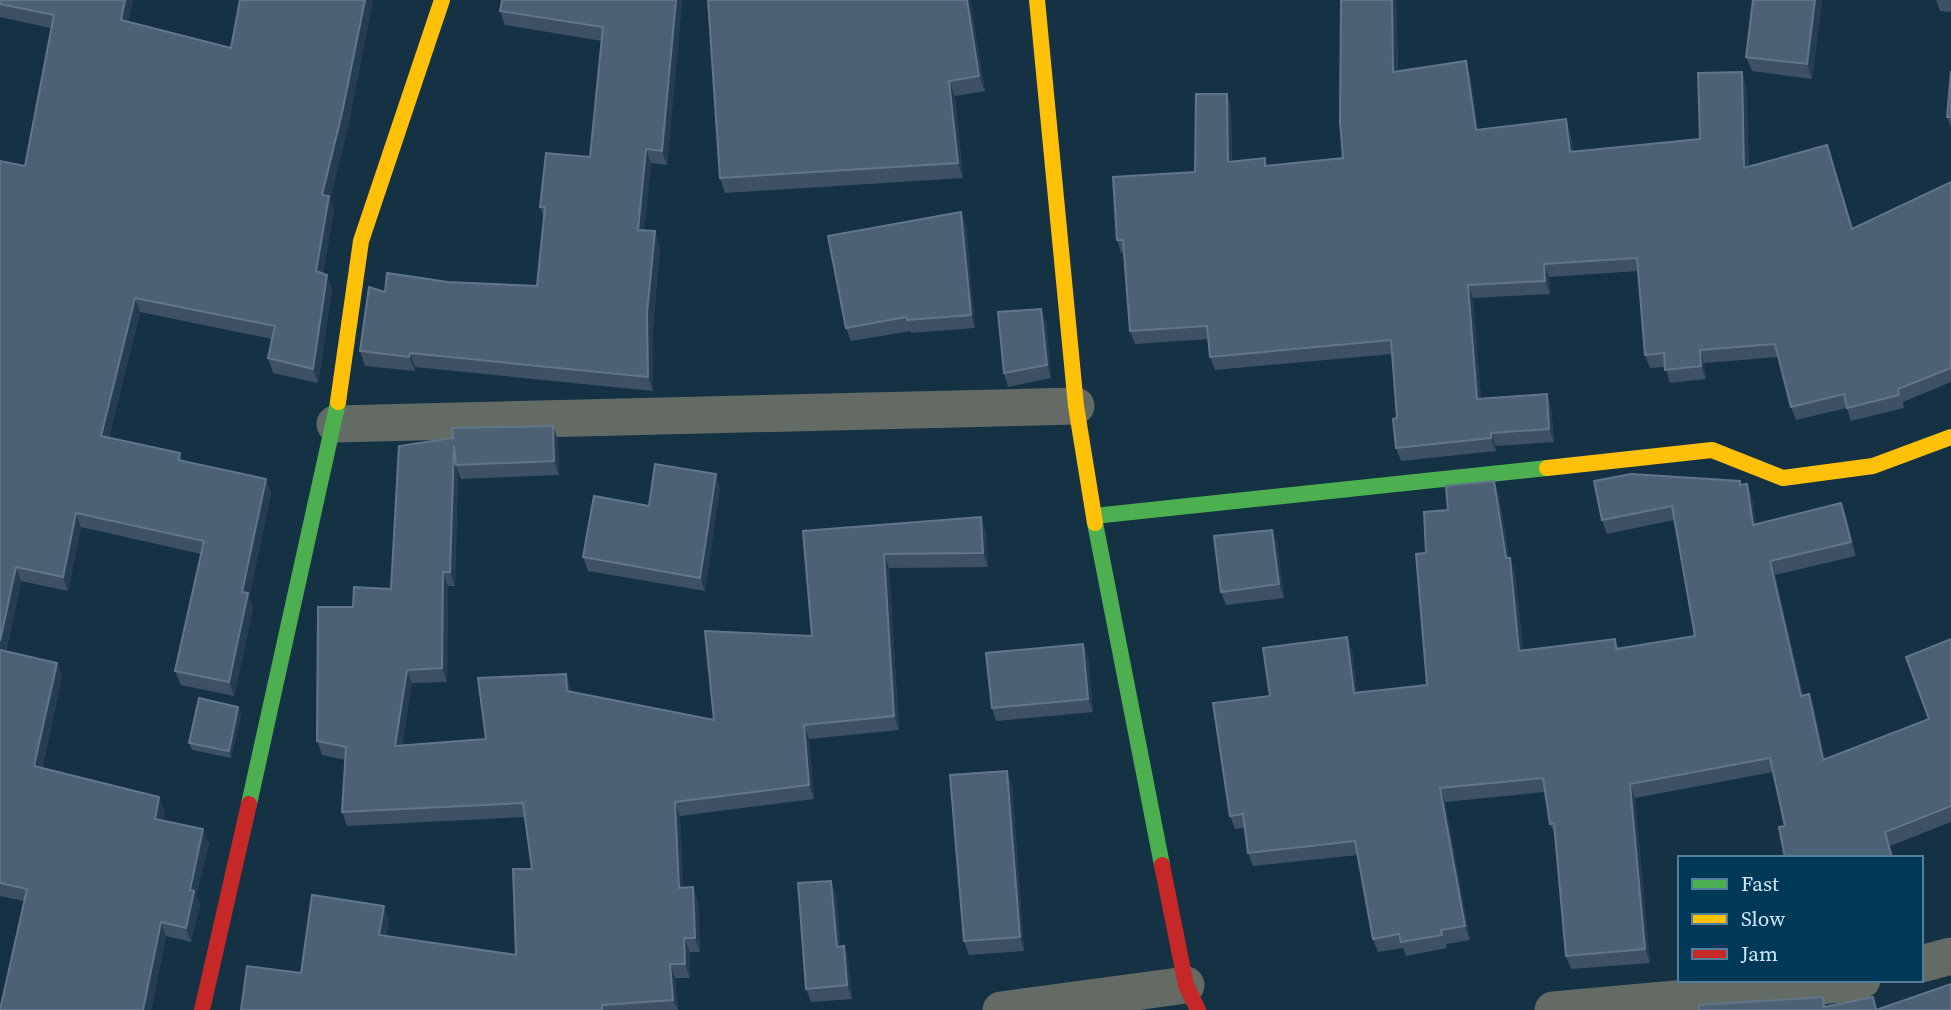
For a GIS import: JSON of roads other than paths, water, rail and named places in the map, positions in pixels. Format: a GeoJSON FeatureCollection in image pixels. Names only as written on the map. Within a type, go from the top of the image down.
{"type":"FeatureCollection","features":[{"type":"Feature","properties":{"kind":"street"},"geometry":{"type":"LineString","coordinates":[[202,1010],[335,425],[361,241],[442,0]]}},
{"type":"Feature","properties":{"kind":"street"},"geometry":{"type":"LineString","coordinates":[[1001,1010],[1192,997],[1094,516],[1076,406],[1037,0]]}},
{"type":"Feature","properties":{"kind":"street"},"geometry":{"type":"LineString","coordinates":[[335,425],[1076,406]]}},
{"type":"Feature","properties":{"kind":"street"},"geometry":{"type":"LineString","coordinates":[[1094,516],[1712,450],[1783,478],[1873,466],[1951,438]]}},
{"type":"Feature","properties":{"kind":"street"},"geometry":{"type":"LineString","coordinates":[[1923,963],[1951,956]]}},
{"type":"Feature","properties":{"kind":"street"},"geometry":{"type":"LineString","coordinates":[[1553,1010],[1855,982]]}}]}
